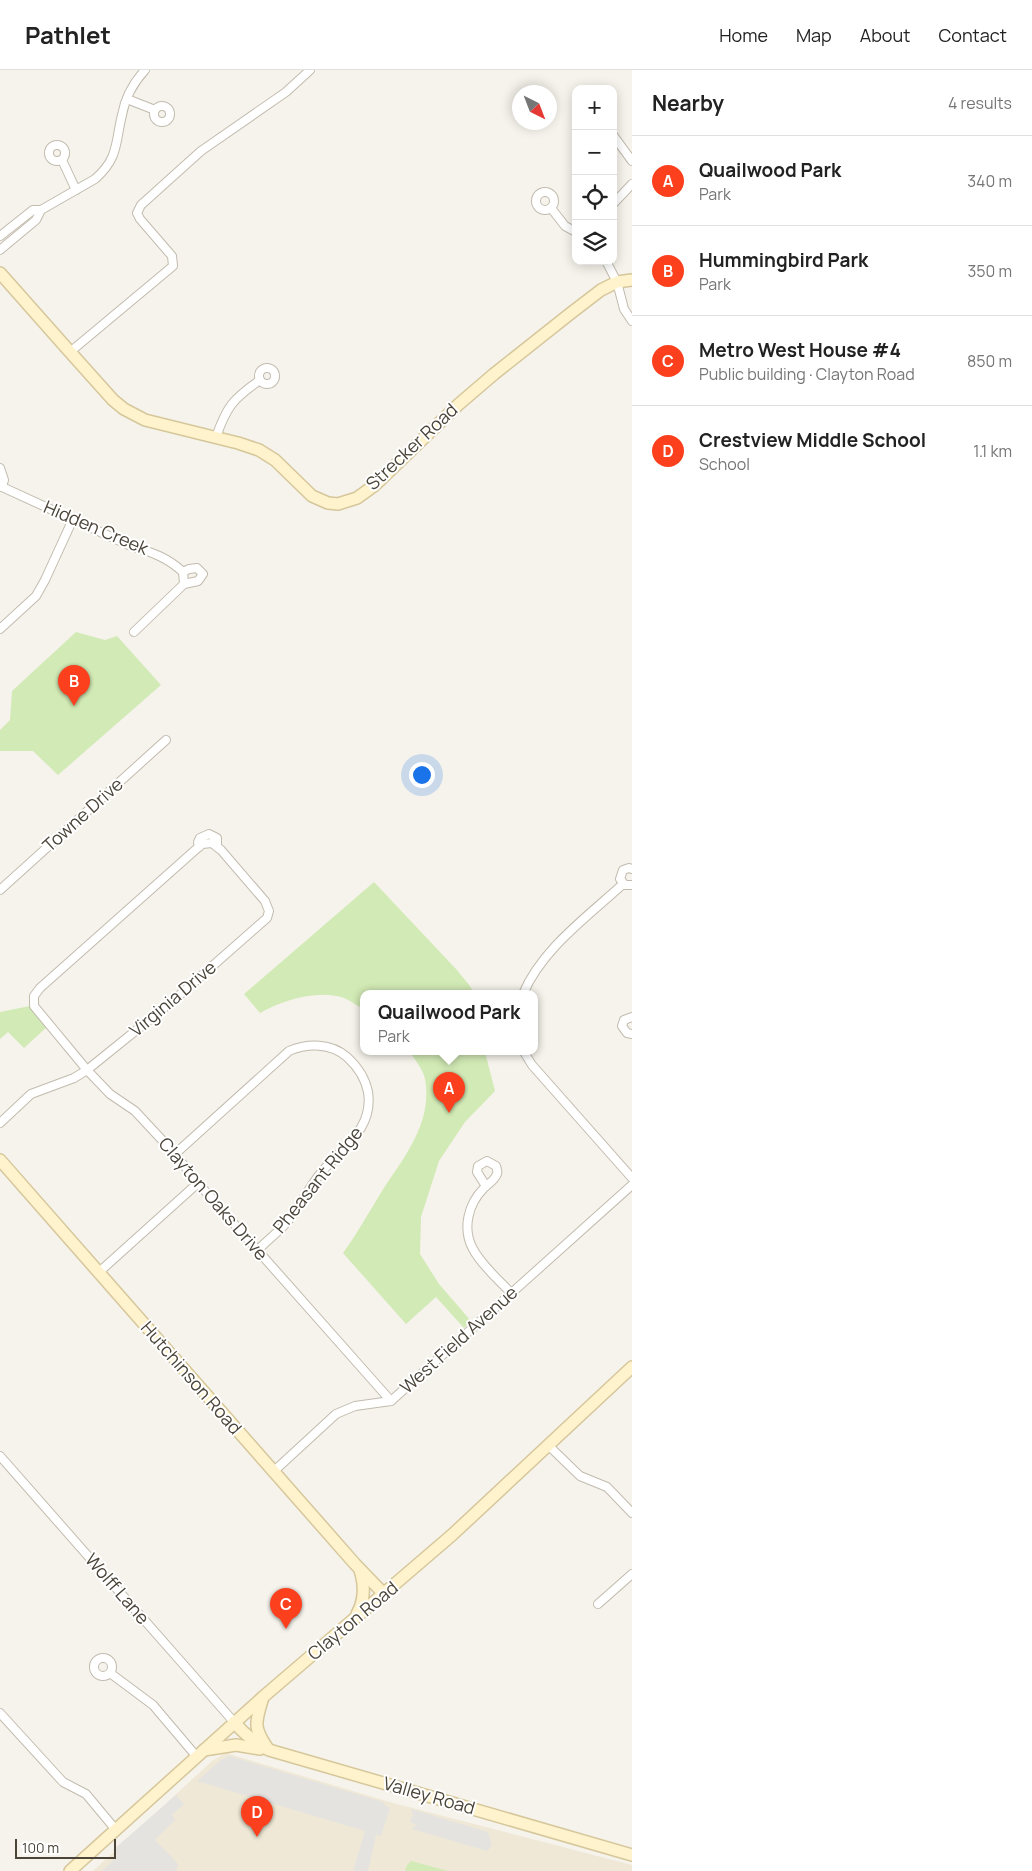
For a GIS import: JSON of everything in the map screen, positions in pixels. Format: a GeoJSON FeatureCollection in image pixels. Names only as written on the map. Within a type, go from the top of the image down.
{"type":"FeatureCollection","features":[{"type":"Feature","properties":{"kind":"street"},"geometry":{"type":"LineString","coordinates":[[0,236],[33,210],[41,210],[76,190],[102,172],[113,156],[127,99],[136,81],[145,70]]}},
{"type":"Feature","properties":{"kind":"street"},"geometry":{"type":"LineString","coordinates":[[70,352],[173,266],[172,256],[140,219],[138,213],[141,205],[201,151],[286,92],[310,70]]}},
{"type":"Feature","properties":{"kind":"street"},"geometry":{"type":"LineString","coordinates":[[127,99],[155,110]]}},
{"type":"Feature","properties":{"kind":"street"},"geometry":{"type":"LineString","coordinates":[[617,141],[632,162]]}},
{"type":"Feature","properties":{"kind":"street"},"geometry":{"type":"LineString","coordinates":[[62,160],[76,190]]}},
{"type":"Feature","properties":{"kind":"street"},"geometry":{"type":"LineString","coordinates":[[617,200],[632,184]]}},
{"type":"Feature","properties":{"kind":"street"},"geometry":{"type":"LineString","coordinates":[[551,208],[565,226],[572,230]]}},
{"type":"Feature","properties":{"kind":"street"},"geometry":{"type":"LineString","coordinates":[[0,250],[36,220],[41,210]]}},
{"type":"Feature","properties":{"kind":"street"},"geometry":{"type":"LineString","coordinates":[[608,265],[617,282],[624,309],[632,321]]}},
{"type":"Feature","properties":{"kind":"street","name":"Strecker Road"},"geometry":{"type":"LineString","coordinates":[[0,273],[113,400],[134,415],[145,420],[238,443],[266,454],[275,460],[312,496],[338,504],[356,498],[374,485],[459,404],[494,374],[594,296],[617,282],[632,280]]}},
{"type":"Feature","properties":{"kind":"street"},"geometry":{"type":"LineString","coordinates":[[216,437],[231,404],[238,396],[260,380]]}},
{"type":"Feature","properties":{"kind":"street"},"geometry":{"type":"LineString","coordinates":[[0,468],[4,480],[1,486]]}},
{"type":"Feature","properties":{"kind":"street","name":"Hidden Creek"},"geometry":{"type":"LineString","coordinates":[[1,486],[133,547],[154,553],[173,563],[184,578],[134,632]]}},
{"type":"Feature","properties":{"kind":"street"},"geometry":{"type":"LineString","coordinates":[[0,629],[36,596],[73,519]]}},
{"type":"Feature","properties":{"kind":"street","name":"Towne Drive"},"geometry":{"type":"LineString","coordinates":[[0,890],[166,740]]}},
{"type":"Feature","properties":{"kind":"street","name":"Virginia Drive"},"geometry":{"type":"LineString","coordinates":[[0,1123],[31,1094],[74,1078],[87,1070],[175,999],[267,918],[269,911],[265,901],[217,847],[212,843],[202,844],[40,988],[36,992],[34,1002]]}},
{"type":"Feature","properties":{"kind":"street"},"geometry":{"type":"LineString","coordinates":[[632,869],[626,869],[621,873],[620,879],[623,884],[632,885]]}},
{"type":"Feature","properties":{"kind":"street"},"geometry":{"type":"LineString","coordinates":[[525,990],[554,948],[623,884]]}},
{"type":"Feature","properties":{"kind":"street","name":"Clayton Oaks Drive"},"geometry":{"type":"LineString","coordinates":[[34,1002],[38,1011],[87,1070],[110,1094],[135,1111],[391,1401]]}},
{"type":"Feature","properties":{"kind":"street"},"geometry":{"type":"LineString","coordinates":[[632,1017],[624,1020],[622,1026],[626,1033],[632,1034]]}},
{"type":"Feature","properties":{"kind":"street","name":"Pheasant Ridge"},"geometry":{"type":"LineString","coordinates":[[174,1154],[289,1051],[306,1046],[324,1046],[344,1054],[354,1064],[362,1074],[366,1084],[369,1107],[364,1124],[318,1176],[286,1223],[258,1250]]}},
{"type":"Feature","properties":{"kind":"street"},"geometry":{"type":"LineString","coordinates":[[526,1055],[532,1065],[632,1178]]}},
{"type":"Feature","properties":{"kind":"street","name":"Hutchinson Road"},"geometry":{"type":"LineString","coordinates":[[0,1160],[273,1472],[384,1594]]}},
{"type":"Feature","properties":{"kind":"street"},"geometry":{"type":"LineString","coordinates":[[486,1186],[477,1172],[481,1163],[487,1161],[494,1164],[497,1170],[496,1177],[486,1186],[472,1205],[467,1226],[469,1239],[478,1258],[511,1293]]}},
{"type":"Feature","properties":{"kind":"street"},"geometry":{"type":"LineString","coordinates":[[98,1273],[170,1206],[198,1183]]}},
{"type":"Feature","properties":{"kind":"street","name":"West Field Avenue"},"geometry":{"type":"LineString","coordinates":[[273,1472],[336,1414],[355,1406],[391,1401],[632,1185]]}},
{"type":"Feature","properties":{"kind":"street","name":"Clayton Road"},"geometry":{"type":"LineString","coordinates":[[70,1871],[234,1722],[470,1518],[632,1367]]}},
{"type":"Feature","properties":{"kind":"street"},"geometry":{"type":"LineString","coordinates":[[548,1445],[580,1476],[607,1487],[632,1513]]}},
{"type":"Feature","properties":{"kind":"street","name":"Wolff Lane"},"geometry":{"type":"LineString","coordinates":[[0,1456],[234,1722]]}},
{"type":"Feature","properties":{"kind":"street"},"geometry":{"type":"LineString","coordinates":[[353,1620],[363,1600],[364,1588],[359,1568]]}},
{"type":"Feature","properties":{"kind":"street"},"geometry":{"type":"LineString","coordinates":[[598,1604],[632,1574]]}},
{"type":"Feature","properties":{"kind":"street"},"geometry":{"type":"LineString","coordinates":[[110,1672],[153,1705],[200,1754],[236,1745],[269,1750]]}},
{"type":"Feature","properties":{"kind":"street"},"geometry":{"type":"LineString","coordinates":[[263,1697],[256,1726],[258,1733],[269,1750]]}},
{"type":"Feature","properties":{"kind":"street"},"geometry":{"type":"LineString","coordinates":[[0,1713],[63,1782],[86,1794],[116,1830]]}},
{"type":"Feature","properties":{"kind":"street","name":"Valley Road"},"geometry":{"type":"LineString","coordinates":[[234,1722],[254,1742],[269,1750],[632,1855]]}},
{"type":"Feature","properties":{"kind":"shaded area"},"geometry":{"type":"Polygon","coordinates":[[[226,1753],[393,1803],[632,1865],[632,1871],[93,1871],[212,1761],[226,1753]]]}},
{"type":"Feature","properties":{"kind":"shaded area"},"geometry":{"type":"Polygon","coordinates":[[[229,1756],[383,1802],[390,1808],[381,1836],[376,1835],[368,1871],[353,1871],[365,1831],[197,1781],[221,1760],[229,1756]]]}},
{"type":"Feature","properties":{"kind":"shaded area"},"geometry":{"type":"Polygon","coordinates":[[[176,1795],[184,1804],[172,1815],[175,1820],[155,1840],[178,1864],[176,1871],[102,1871],[118,1856],[113,1850],[176,1795]]]}},
{"type":"Feature","properties":{"kind":"shaded area"},"geometry":{"type":"Polygon","coordinates":[[[411,1809],[488,1832],[492,1846],[487,1851],[412,1829],[417,1825],[410,1822],[413,1815],[411,1809]]]}},
{"type":"Feature","properties":{"kind":"green space"},"geometry":{"type":"Polygon","coordinates":[[[76,632],[105,640],[117,636],[161,685],[58,775],[33,751],[0,751],[0,730],[10,720],[12,691],[76,632]]]}},
{"type":"Feature","properties":{"kind":"green space"},"geometry":{"type":"Polygon","coordinates":[[[374,882],[456,969],[472,990],[360,990],[360,1007],[344,998],[312,995],[290,1000],[260,1013],[244,994],[374,882]]]}},
{"type":"Feature","properties":{"kind":"green space"},"geometry":{"type":"Polygon","coordinates":[[[30,1006],[47,1027],[24,1048],[8,1032],[0,1039],[0,1012],[30,1006]]]}},
{"type":"Feature","properties":{"kind":"green space"},"geometry":{"type":"Polygon","coordinates":[[[412,1055],[486,1055],[495,1091],[465,1122],[439,1161],[421,1217],[420,1254],[439,1284],[471,1321],[464,1328],[436,1297],[406,1324],[343,1253],[415,1139],[421,1125],[426,1095],[425,1079],[421,1068],[412,1055]]]}},
{"type":"Feature","properties":{"kind":"green space"},"geometry":{"type":"Polygon","coordinates":[[[411,1861],[448,1871],[405,1871],[411,1861]]]}},
{"type":"Feature","properties":{"kind":"place","name":"Hummingbird Park"},"geometry":{"type":"Point","coordinates":[74,706]}},
{"type":"Feature","properties":{"kind":"place","name":"Quailwood Park"},"geometry":{"type":"Point","coordinates":[449,1113]}},
{"type":"Feature","properties":{"kind":"place","name":"Metro West House #4"},"geometry":{"type":"Point","coordinates":[286,1629]}},
{"type":"Feature","properties":{"kind":"place","name":"Crestview Middle School"},"geometry":{"type":"Point","coordinates":[257,1837]}}]}
